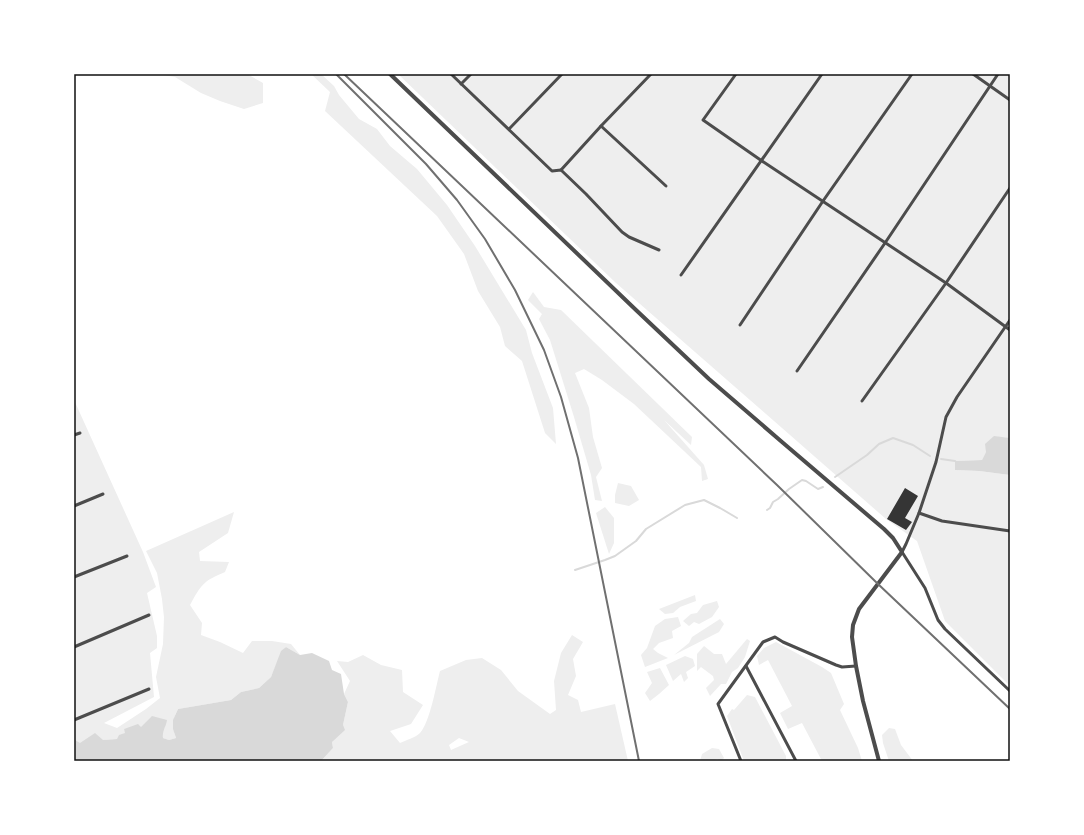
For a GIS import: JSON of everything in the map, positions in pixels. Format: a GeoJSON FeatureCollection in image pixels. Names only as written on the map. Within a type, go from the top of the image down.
{"type":"FeatureCollection","features":[{"type":"Feature","properties":{"kind":"street"},"geometry":{"type":"LineString","coordinates":[[390,74],[709,379],[884,529],[893,538],[917,574],[925,588],[938,620],[945,629],[1010,691]]}},
{"type":"Feature","properties":{"kind":"street"},"geometry":{"type":"LineString","coordinates":[[451,74],[552,171],[561,170],[651,74]]}},
{"type":"Feature","properties":{"kind":"street"},"geometry":{"type":"LineString","coordinates":[[461,84],[471,74]]}},
{"type":"Feature","properties":{"kind":"street"},"geometry":{"type":"LineString","coordinates":[[508,129],[562,74]]}},
{"type":"Feature","properties":{"kind":"street"},"geometry":{"type":"LineString","coordinates":[[736,74],[703,120],[946,283],[1010,330]]}},
{"type":"Feature","properties":{"kind":"street"},"geometry":{"type":"LineString","coordinates":[[681,275],[822,74]]}},
{"type":"Feature","properties":{"kind":"street"},"geometry":{"type":"LineString","coordinates":[[740,325],[823,201],[912,74]]}},
{"type":"Feature","properties":{"kind":"street"},"geometry":{"type":"LineString","coordinates":[[973,74],[1010,100]]}},
{"type":"Feature","properties":{"kind":"street"},"geometry":{"type":"LineString","coordinates":[[797,371],[998,74]]}},
{"type":"Feature","properties":{"kind":"street"},"geometry":{"type":"LineString","coordinates":[[601,126],[666,186]]}},
{"type":"Feature","properties":{"kind":"street"},"geometry":{"type":"LineString","coordinates":[[561,170],[622,232],[629,237],[659,250]]}},
{"type":"Feature","properties":{"kind":"street"},"geometry":{"type":"LineString","coordinates":[[862,401],[946,283],[1010,188]]}},
{"type":"Feature","properties":{"kind":"street"},"geometry":{"type":"LineString","coordinates":[[879,761],[863,701],[856,666],[852,637],[856,614],[862,603],[902,552],[913,529],[936,462],[946,417],[957,397],[1010,320]]}},
{"type":"Feature","properties":{"kind":"street"},"geometry":{"type":"LineString","coordinates":[[74,436],[80,433]]}},
{"type":"Feature","properties":{"kind":"street"},"geometry":{"type":"LineString","coordinates":[[74,506],[103,494]]}},
{"type":"Feature","properties":{"kind":"street"},"geometry":{"type":"LineString","coordinates":[[919,513],[942,521],[1010,531]]}},
{"type":"Feature","properties":{"kind":"street"},"geometry":{"type":"LineString","coordinates":[[74,577],[127,556]]}},
{"type":"Feature","properties":{"kind":"street"},"geometry":{"type":"LineString","coordinates":[[74,647],[149,615]]}},
{"type":"Feature","properties":{"kind":"street"},"geometry":{"type":"LineString","coordinates":[[741,761],[718,704],[763,642],[776,637],[783,642],[842,667],[856,666]]}},
{"type":"Feature","properties":{"kind":"street"},"geometry":{"type":"LineString","coordinates":[[746,666],[796,761]]}},
{"type":"Feature","properties":{"kind":"street"},"geometry":{"type":"LineString","coordinates":[[74,720],[149,689]]}},
{"type":"Feature","properties":{"kind":"shaded area"},"geometry":{"type":"Polygon","coordinates":[[[157,74],[247,74],[263,83],[263,103],[244,109],[201,93],[175,77],[157,74]]]}},
{"type":"Feature","properties":{"kind":"shaded area"},"geometry":{"type":"Polygon","coordinates":[[[311,74],[321,74],[334,86],[339,95],[359,119],[377,129],[390,146],[417,169],[447,205],[475,246],[526,330],[532,353],[553,408],[556,444],[545,433],[522,361],[505,346],[500,327],[478,291],[464,254],[437,216],[325,111],[330,92],[311,74]]]}},
{"type":"Feature","properties":{"kind":"shaded area"},"geometry":{"type":"Polygon","coordinates":[[[398,74],[1010,74],[1010,438],[994,437],[982,460],[955,461],[955,470],[1010,475],[1010,686],[945,621],[917,541],[886,519],[616,283],[398,74]]]}},
{"type":"Feature","properties":{"kind":"shaded area"},"geometry":{"type":"Polygon","coordinates":[[[533,292],[544,307],[561,310],[692,437],[691,445],[664,420],[704,465],[708,479],[702,481],[701,467],[634,404],[602,380],[584,369],[575,373],[589,408],[593,437],[602,468],[596,477],[602,501],[595,500],[591,475],[574,417],[550,340],[539,319],[542,314],[528,300],[533,292]]]}},
{"type":"Feature","properties":{"kind":"shaded area"},"geometry":{"type":"Polygon","coordinates":[[[74,400],[143,552],[156,587],[147,593],[157,636],[157,648],[150,653],[154,697],[104,723],[117,728],[160,698],[156,677],[163,644],[164,617],[157,573],[146,551],[234,512],[228,533],[199,552],[200,561],[229,562],[225,572],[203,584],[190,605],[202,623],[201,635],[243,653],[252,641],[272,641],[291,644],[300,655],[286,647],[282,651],[271,677],[259,688],[241,692],[231,700],[178,709],[173,724],[176,738],[169,740],[163,738],[162,732],[165,727],[141,727],[124,729],[126,733],[117,739],[80,744],[74,741],[74,400]]]}},
{"type":"Feature","properties":{"kind":"shaded area"},"geometry":{"type":"Polygon","coordinates":[[[994,436],[1010,438],[1010,475],[955,470],[955,461],[982,460],[986,452],[985,444],[994,436]]]}},
{"type":"Feature","properties":{"kind":"shaded area"},"geometry":{"type":"Polygon","coordinates":[[[618,483],[631,486],[639,500],[629,506],[615,503],[618,483]]]}},
{"type":"Feature","properties":{"kind":"shaded area"},"geometry":{"type":"Polygon","coordinates":[[[605,507],[614,518],[614,543],[609,554],[596,513],[605,507]]]}},
{"type":"Feature","properties":{"kind":"shaded area"},"geometry":{"type":"Polygon","coordinates":[[[695,595],[696,601],[680,607],[673,613],[665,614],[659,609],[695,595]]]}},
{"type":"Feature","properties":{"kind":"shaded area"},"geometry":{"type":"Polygon","coordinates":[[[717,601],[719,607],[712,617],[699,624],[694,622],[689,626],[683,621],[691,614],[697,613],[703,605],[717,601]]]}},
{"type":"Feature","properties":{"kind":"shaded area"},"geometry":{"type":"Polygon","coordinates":[[[678,617],[681,626],[672,631],[673,638],[659,643],[653,649],[668,658],[645,667],[641,655],[647,648],[655,626],[665,619],[678,617]]]}},
{"type":"Feature","properties":{"kind":"shaded area"},"geometry":{"type":"Polygon","coordinates":[[[720,619],[724,624],[719,632],[674,655],[689,643],[692,637],[720,619]]]}},
{"type":"Feature","properties":{"kind":"shaded area"},"geometry":{"type":"Polygon","coordinates":[[[572,635],[583,642],[573,659],[576,676],[568,695],[578,700],[581,712],[615,704],[628,761],[321,761],[333,748],[332,742],[343,725],[348,702],[344,694],[350,681],[337,661],[348,662],[363,655],[381,665],[402,670],[403,692],[423,705],[411,724],[390,731],[400,743],[418,735],[424,728],[430,713],[440,671],[466,660],[482,658],[501,670],[518,691],[550,714],[556,710],[554,681],[561,653],[572,635]],[[459,738],[449,745],[451,750],[469,742],[459,738]]]}},
{"type":"Feature","properties":{"kind":"shaded area"},"geometry":{"type":"Polygon","coordinates":[[[747,639],[750,641],[745,657],[738,668],[732,672],[726,684],[721,684],[710,696],[706,688],[714,680],[713,676],[701,667],[697,671],[697,654],[704,646],[714,654],[722,654],[726,664],[747,639]]]}},
{"type":"Feature","properties":{"kind":"shaded area"},"geometry":{"type":"Polygon","coordinates":[[[776,642],[831,673],[844,704],[840,710],[858,748],[862,761],[822,761],[802,723],[788,729],[780,713],[792,706],[768,660],[759,665],[757,656],[764,648],[776,642]]]}},
{"type":"Feature","properties":{"kind":"shaded area"},"geometry":{"type":"Polygon","coordinates":[[[286,647],[300,655],[312,653],[329,661],[332,670],[341,674],[344,694],[348,702],[343,725],[345,730],[332,742],[333,748],[321,761],[74,761],[75,740],[80,743],[95,733],[103,740],[117,739],[119,735],[125,733],[124,729],[138,724],[141,727],[152,716],[167,720],[163,738],[169,740],[176,738],[173,729],[173,720],[178,709],[231,700],[241,692],[259,688],[271,677],[281,651],[286,647]]]}},
{"type":"Feature","properties":{"kind":"shaded area"},"geometry":{"type":"Polygon","coordinates":[[[685,656],[693,659],[695,666],[686,672],[688,678],[684,682],[681,674],[673,681],[666,665],[685,656]]]}},
{"type":"Feature","properties":{"kind":"shaded area"},"geometry":{"type":"Polygon","coordinates":[[[660,668],[669,685],[650,701],[645,693],[652,683],[647,672],[660,668]]]}},
{"type":"Feature","properties":{"kind":"shaded area"},"geometry":{"type":"Polygon","coordinates":[[[747,695],[755,697],[786,756],[786,761],[744,761],[727,716],[732,709],[734,710],[747,695]]]}},
{"type":"Feature","properties":{"kind":"shaded area"},"geometry":{"type":"Polygon","coordinates":[[[889,728],[895,729],[901,745],[913,761],[889,761],[882,735],[889,728]]]}},
{"type":"Feature","properties":{"kind":"shaded area"},"geometry":{"type":"Polygon","coordinates":[[[712,748],[719,749],[724,758],[721,761],[718,759],[700,761],[702,754],[712,748]]]}},
{"type":"Feature","properties":{"kind":"building"},"geometry":{"type":"Polygon","coordinates":[[[905,488],[918,496],[905,518],[912,522],[906,530],[887,519],[905,488]]]}},
{"type":"Feature","properties":{"kind":"waterway"},"geometry":{"type":"LineString","coordinates":[[835,477],[867,455],[879,444],[893,438],[913,445],[930,456]]}},
{"type":"Feature","properties":{"kind":"waterway"},"geometry":{"type":"LineString","coordinates":[[941,459],[955,461]]}},
{"type":"Feature","properties":{"kind":"waterway"},"geometry":{"type":"LineString","coordinates":[[767,510],[773,502],[802,480],[818,489],[823,487]]}},
{"type":"Feature","properties":{"kind":"waterway"},"geometry":{"type":"LineString","coordinates":[[575,570],[615,556],[636,541],[646,529],[685,505],[704,500],[737,518]]}},
{"type":"Feature","properties":{"kind":"railway"},"geometry":{"type":"LineString","coordinates":[[336,74],[426,164],[457,200],[485,239],[515,290],[544,350],[561,397],[578,458],[639,761]]}},
{"type":"Feature","properties":{"kind":"railway"},"geometry":{"type":"LineString","coordinates":[[344,74],[777,485],[878,584],[1010,709]]}}]}
